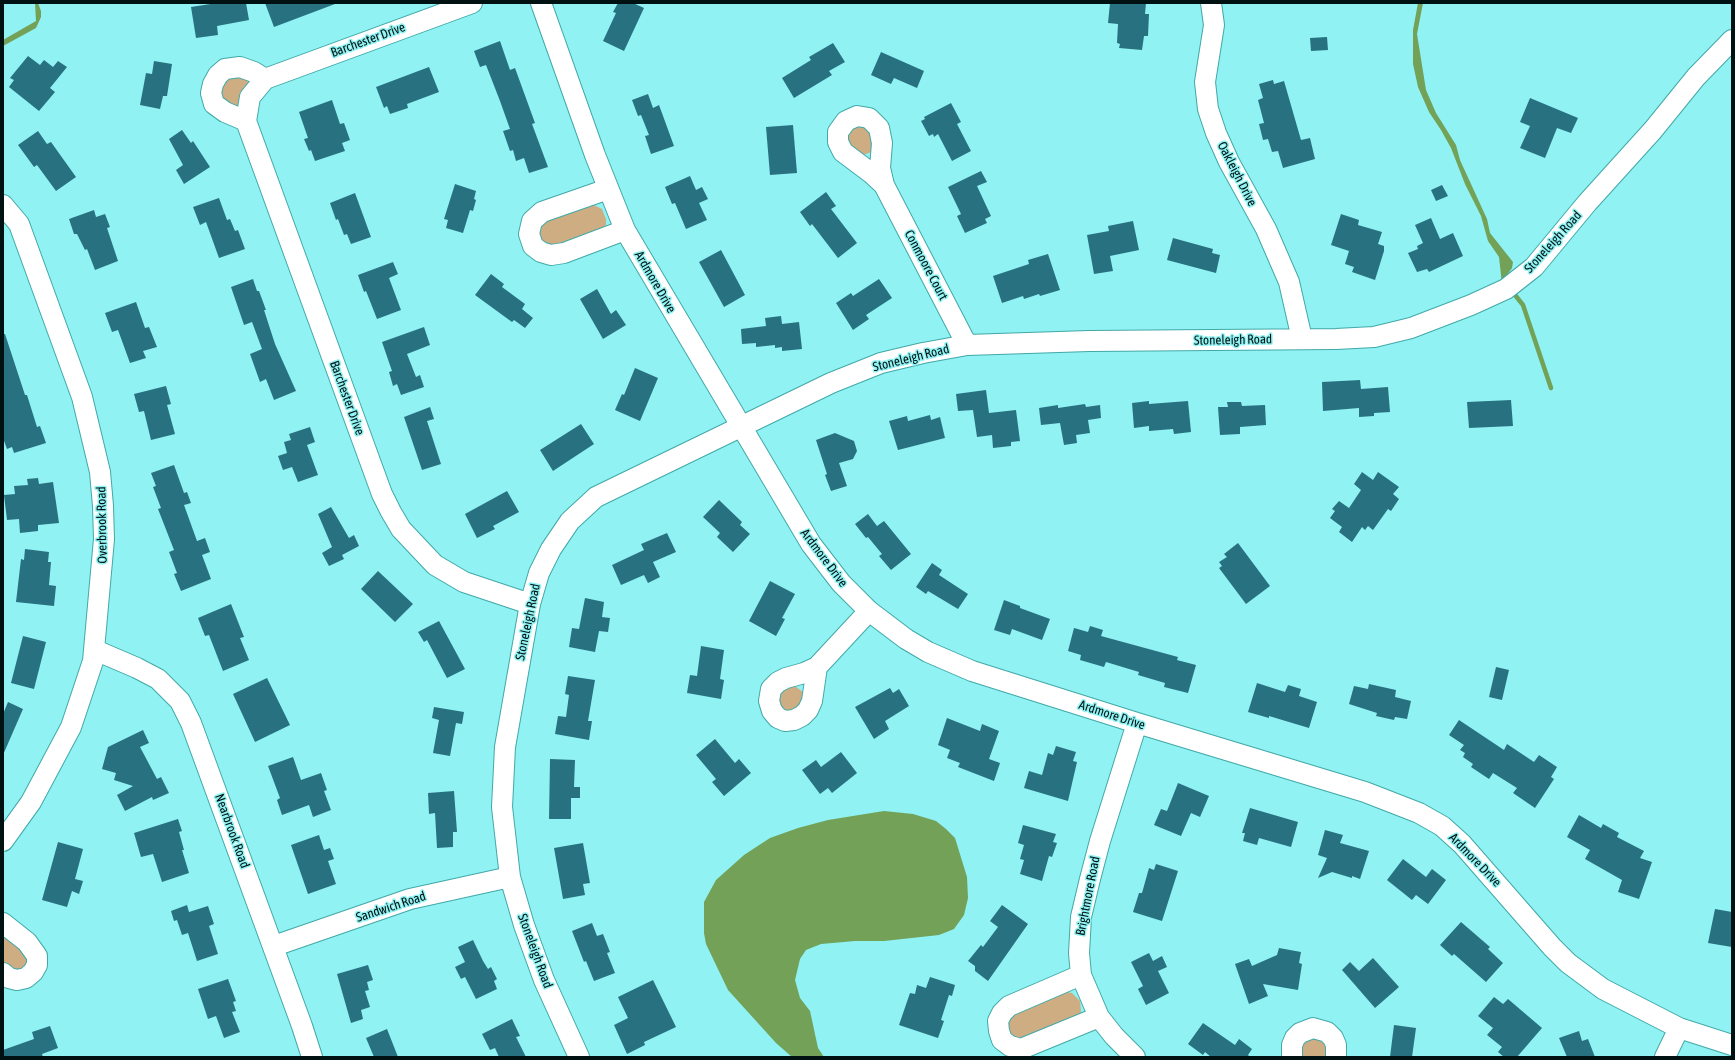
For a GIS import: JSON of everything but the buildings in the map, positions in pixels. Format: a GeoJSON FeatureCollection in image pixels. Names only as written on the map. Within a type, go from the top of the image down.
{"type":"FeatureCollection","features":[{"type":"Feature","properties":{"kind":"street","name":"Barchester Drive"},"geometry":{"type":"LineString","coordinates":[[472,3],[265,79],[250,97],[246,120],[382,494],[391,512],[405,534],[435,565],[464,582],[530,604]]}},
{"type":"Feature","properties":{"kind":"street","name":"Ardmore Drive"},"geometry":{"type":"LineString","coordinates":[[541,3],[608,189],[625,230],[811,544],[841,583],[869,611],[906,639],[928,652],[972,671],[1137,724],[1365,792],[1419,813],[1442,826],[1462,844],[1497,882],[1520,912],[1568,963],[1603,989],[1623,1001],[1679,1028],[1732,1045]]}},
{"type":"Feature","properties":{"kind":"street","name":"Oakleigh Drive"},"geometry":{"type":"LineString","coordinates":[[1211,3],[1214,25],[1205,82],[1208,108],[1216,134],[1229,162],[1266,229],[1289,282],[1302,339]]}},
{"type":"Feature","properties":{"kind":"street","name":"Stoneleigh Road"},"geometry":{"type":"LineString","coordinates":[[579,1057],[544,980],[524,925],[510,877],[502,807],[505,746],[530,604],[539,573],[551,549],[570,521],[596,497],[831,383],[881,363],[967,345],[1374,337],[1472,305],[1506,289],[1534,267],[1587,203],[1653,130],[1696,77],[1732,40]]}},
{"type":"Feature","properties":{"kind":"street"},"geometry":{"type":"LineString","coordinates":[[246,120],[225,112],[214,104],[211,93],[213,84],[218,75],[225,69],[240,67],[254,72],[265,79]]}},
{"type":"Feature","properties":{"kind":"street","name":"Conmoore Court"},"geometry":{"type":"LineString","coordinates":[[884,185],[967,345]]}},
{"type":"Feature","properties":{"kind":"street"},"geometry":{"type":"LineString","coordinates":[[608,189],[542,212],[532,221],[529,234],[533,246],[541,252],[551,255],[564,253],[625,230]]}},
{"type":"Feature","properties":{"kind":"street","name":"Overbrook Road"},"geometry":{"type":"LineString","coordinates":[[3,205],[19,224],[82,397],[92,434],[100,479],[104,540],[95,650],[93,661],[71,727],[31,802],[3,841]]}},
{"type":"Feature","properties":{"kind":"street"},"geometry":{"type":"LineString","coordinates":[[817,667],[869,611]]}},
{"type":"Feature","properties":{"kind":"street","name":"Nearbrook Road"},"geometry":{"type":"LineString","coordinates":[[95,650],[137,668],[158,679],[180,701],[200,744],[274,946],[312,1057]]}},
{"type":"Feature","properties":{"kind":"street","name":"Brightmore Road"},"geometry":{"type":"LineString","coordinates":[[1135,1057],[1114,1036],[1099,1017],[1081,976],[1079,953],[1081,917],[1100,841],[1137,724]]}},
{"type":"Feature","properties":{"kind":"street","name":"Sandwich Road"},"geometry":{"type":"LineString","coordinates":[[274,946],[410,899],[510,877]]}},
{"type":"Feature","properties":{"kind":"street"},"geometry":{"type":"LineString","coordinates":[[3,923],[30,945],[37,956],[37,960],[33,972],[26,978],[17,980],[9,978],[3,973]]}},
{"type":"Feature","properties":{"kind":"street"},"geometry":{"type":"LineString","coordinates":[[1081,976],[1009,1006],[1002,1013],[998,1021],[1002,1040],[1010,1046],[1021,1049],[1099,1017]]}},
{"type":"Feature","properties":{"kind":"street"},"geometry":{"type":"LineString","coordinates":[[1292,1057],[1292,1045],[1295,1038],[1300,1033],[1314,1028],[1327,1032],[1333,1038],[1336,1045],[1336,1057]]}},
{"type":"Feature","properties":{"kind":"street"},"geometry":{"type":"LineString","coordinates":[[1665,1057],[1679,1028]]}},
{"type":"Feature","properties":{"kind":"shaded area"},"geometry":{"type":"Polygon","coordinates":[[[35,3],[38,3],[41,11],[41,17],[36,28],[3,46],[3,40],[36,21],[35,3]]]}},
{"type":"Feature","properties":{"kind":"shaded area"},"geometry":{"type":"Polygon","coordinates":[[[1418,3],[1423,3],[1417,34],[1426,90],[1436,113],[1456,145],[1460,160],[1487,219],[1490,233],[1513,262],[1512,268],[1507,275],[1507,280],[1502,284],[1499,257],[1488,241],[1481,216],[1465,184],[1451,148],[1429,112],[1418,87],[1413,64],[1413,30],[1418,3]]]}},
{"type":"Feature","properties":{"kind":"shaded area"},"geometry":{"type":"Polygon","coordinates":[[[232,74],[248,80],[250,83],[239,107],[234,107],[222,99],[220,83],[232,74]]]}},
{"type":"Feature","properties":{"kind":"shaded area"},"geometry":{"type":"Polygon","coordinates":[[[859,125],[870,128],[874,147],[871,152],[861,156],[848,149],[847,133],[850,129],[859,125]]]}},
{"type":"Feature","properties":{"kind":"shaded area"},"geometry":{"type":"Polygon","coordinates":[[[592,204],[602,209],[606,219],[606,225],[597,234],[547,248],[538,236],[540,224],[592,204]]]}},
{"type":"Feature","properties":{"kind":"shaded area"},"geometry":{"type":"Polygon","coordinates":[[[795,686],[804,693],[805,705],[784,714],[776,695],[779,691],[795,686]]]}},
{"type":"Feature","properties":{"kind":"shaded area"},"geometry":{"type":"Polygon","coordinates":[[[884,811],[913,814],[936,821],[955,838],[967,877],[968,898],[964,915],[954,929],[939,935],[884,941],[855,941],[821,944],[806,950],[800,959],[795,980],[800,998],[810,1011],[818,1048],[824,1057],[792,1057],[776,1043],[728,990],[706,944],[704,933],[704,902],[716,880],[744,855],[770,838],[798,828],[828,820],[884,811]]]}},
{"type":"Feature","properties":{"kind":"shaded area"},"geometry":{"type":"Polygon","coordinates":[[[3,934],[23,950],[30,962],[21,972],[3,964],[3,934]]]}},
{"type":"Feature","properties":{"kind":"shaded area"},"geometry":{"type":"Polygon","coordinates":[[[1067,992],[1072,993],[1080,1001],[1081,1012],[1078,1017],[1026,1041],[1009,1039],[1007,1018],[1067,992]]]}},
{"type":"Feature","properties":{"kind":"shaded area"},"geometry":{"type":"Polygon","coordinates":[[[1314,1038],[1320,1039],[1328,1047],[1328,1057],[1300,1057],[1303,1043],[1314,1038]]]}},
{"type":"Feature","properties":{"kind":"waterway"},"geometry":{"type":"LineString","coordinates":[[1511,290],[1523,305],[1551,388]]}}]}
